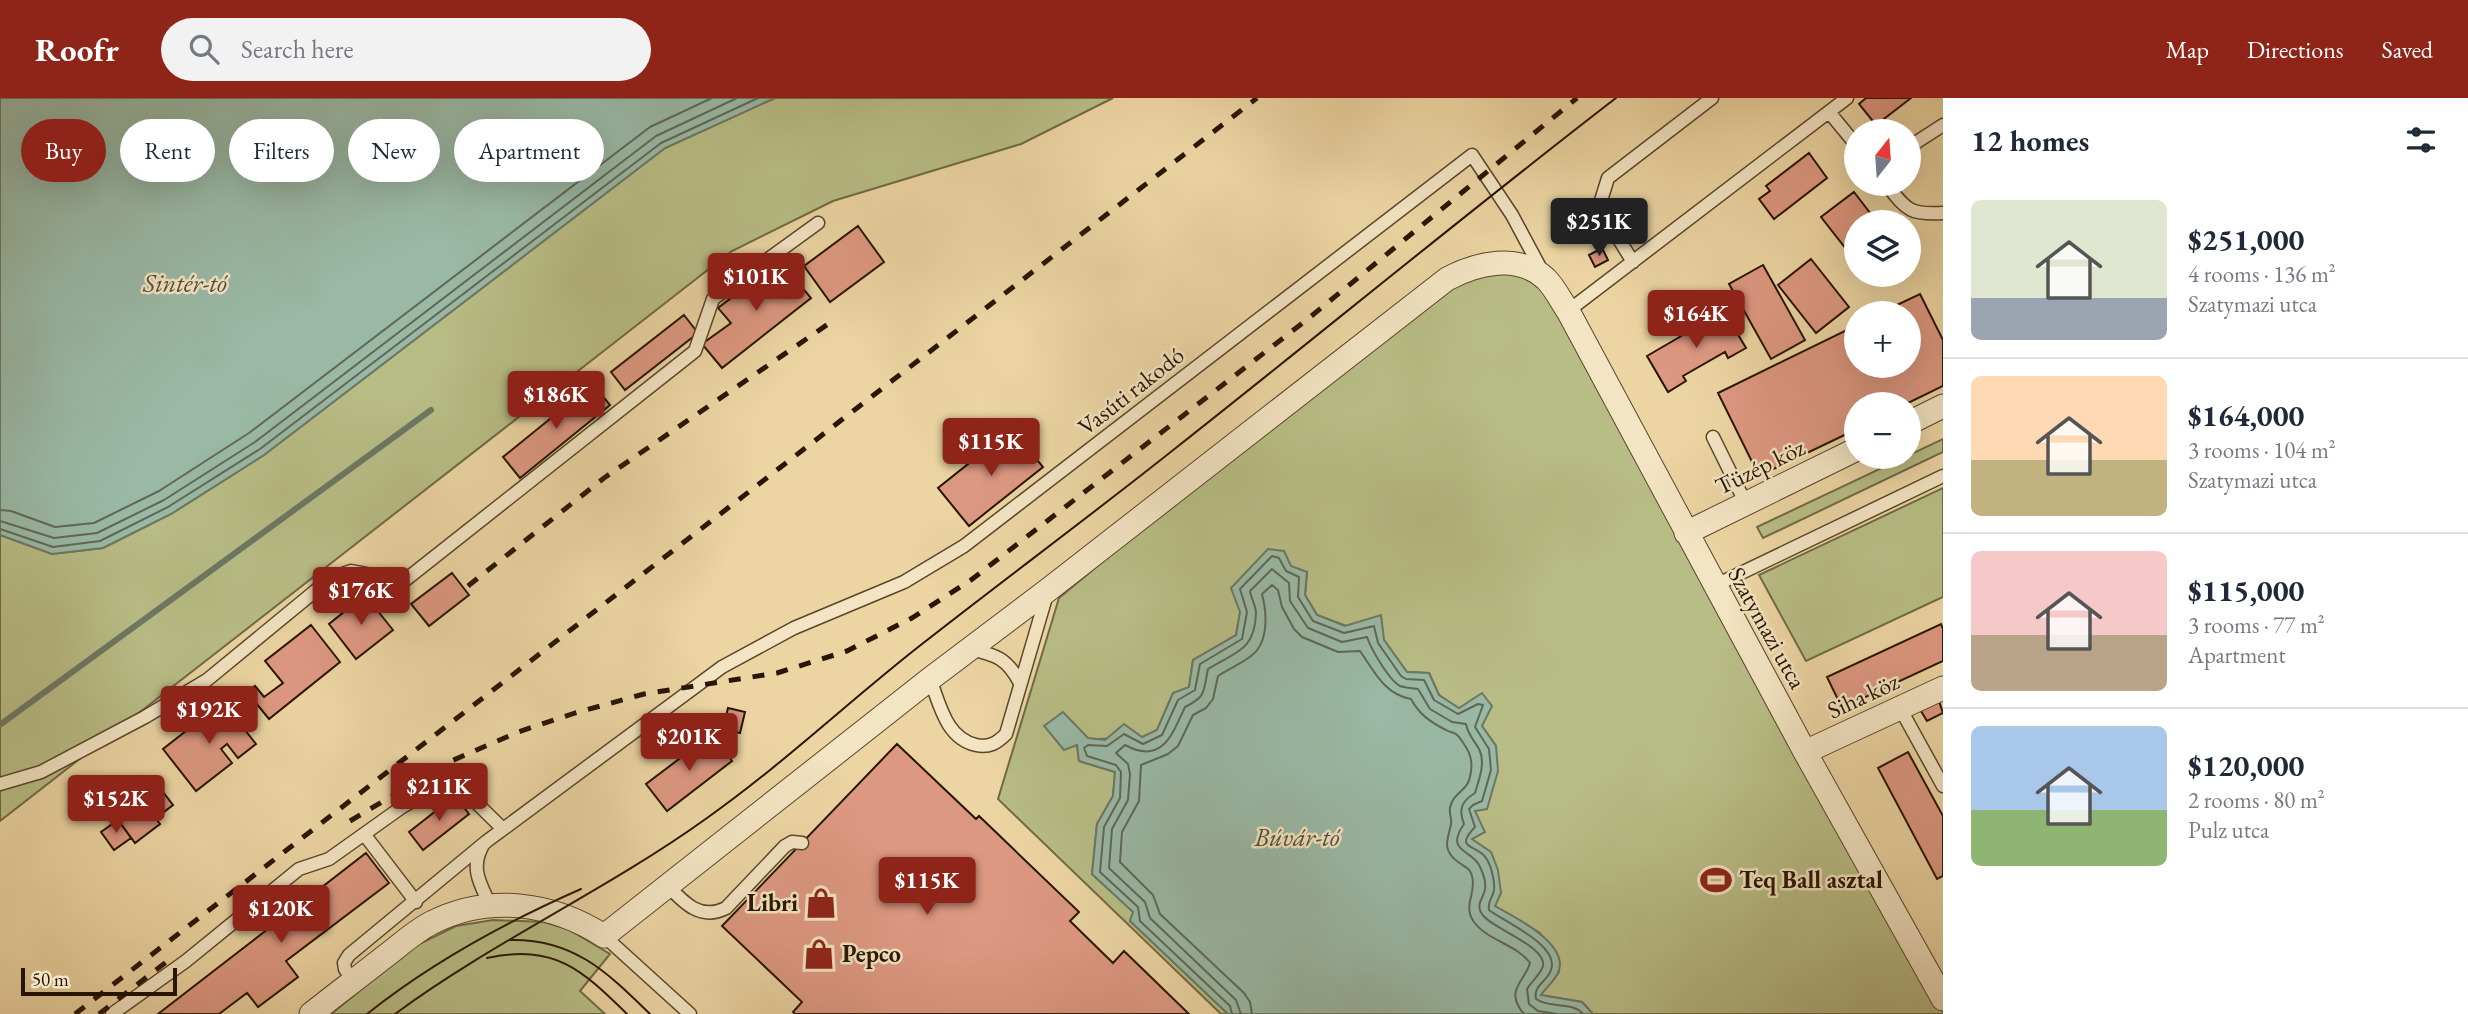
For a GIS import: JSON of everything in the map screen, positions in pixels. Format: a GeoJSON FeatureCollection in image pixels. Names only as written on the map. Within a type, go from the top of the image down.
{"type":"FeatureCollection","features":[{"type":"Feature","properties":{"kind":"street"},"geometry":{"type":"LineString","coordinates":[[311,1014],[425,927],[453,914],[490,905],[517,905],[552,911],[581,922],[604,936],[930,679],[1447,279],[1484,264],[1500,263],[1533,270],[1547,281]]}},
{"type":"Feature","properties":{"kind":"street","name":"Szatymazi utca"},"geometry":{"type":"LineString","coordinates":[[1547,281],[1567,312],[1714,586],[1943,999]]}},
{"type":"Feature","properties":{"kind":"street"},"geometry":{"type":"LineString","coordinates":[[1921,417],[1943,406]]}},
{"type":"Feature","properties":{"kind":"street","name":"Tüzép köz"},"geometry":{"type":"LineString","coordinates":[[1686,533],[1844,455]]}},
{"type":"Feature","properties":{"kind":"street","name":"Siha köz"},"geometry":{"type":"LineString","coordinates":[[1805,752],[1943,688]]}},
{"type":"Feature","properties":{"kind":"lane"},"geometry":{"type":"LineString","coordinates":[[1633,262],[1599,207],[1608,178],[1712,98]]}},
{"type":"Feature","properties":{"kind":"lane"},"geometry":{"type":"LineString","coordinates":[[1567,312],[1847,98]]}},
{"type":"Feature","properties":{"kind":"lane"},"geometry":{"type":"LineString","coordinates":[[1829,112],[1844,130]]}},
{"type":"Feature","properties":{"kind":"lane"},"geometry":{"type":"LineString","coordinates":[[1922,139],[1943,125]]}},
{"type":"Feature","properties":{"kind":"lane","name":"Vasúti rakodó"},"geometry":{"type":"LineString","coordinates":[[353,981],[345,969],[346,958],[486,841],[722,667],[793,628],[904,582],[964,546],[1472,155],[1512,215],[1547,281]]}},
{"type":"Feature","properties":{"kind":"lane"},"geometry":{"type":"LineString","coordinates":[[1895,196],[1902,205],[1919,214],[1943,213]]}},
{"type":"Feature","properties":{"kind":"lane"},"geometry":{"type":"LineString","coordinates":[[0,784],[41,772],[145,717],[207,680],[331,578],[351,571],[404,581],[695,351],[713,299],[818,223]]}},
{"type":"Feature","properties":{"kind":"lane"},"geometry":{"type":"LineString","coordinates":[[1713,437],[1746,504]]}},
{"type":"Feature","properties":{"kind":"lane"},"geometry":{"type":"LineString","coordinates":[[1714,586],[1943,476]]}},
{"type":"Feature","properties":{"kind":"lane"},"geometry":{"type":"LineString","coordinates":[[930,679],[950,730],[964,742],[984,747],[997,743],[1006,734],[1048,590]]}},
{"type":"Feature","properties":{"kind":"lane"},"geometry":{"type":"LineString","coordinates":[[970,649],[993,654],[1004,661],[1020,683]]}},
{"type":"Feature","properties":{"kind":"lane"},"geometry":{"type":"LineString","coordinates":[[1900,708],[1943,786]]}},
{"type":"Feature","properties":{"kind":"lane"},"geometry":{"type":"LineString","coordinates":[[112,1014],[187,961],[299,869],[329,859],[402,807],[452,779],[503,829]]}},
{"type":"Feature","properties":{"kind":"lane"},"geometry":{"type":"LineString","coordinates":[[365,834],[416,902]]}},
{"type":"Feature","properties":{"kind":"lane"},"geometry":{"type":"LineString","coordinates":[[486,841],[478,855],[476,871],[490,905]]}},
{"type":"Feature","properties":{"kind":"lane"},"geometry":{"type":"LineString","coordinates":[[668,886],[696,910],[716,913],[726,908],[785,846],[795,841],[802,843]]}},
{"type":"Feature","properties":{"kind":"lane"},"geometry":{"type":"LineString","coordinates":[[604,936],[690,1014]]}},
{"type":"Feature","properties":{"kind":"green space"},"geometry":{"type":"Polygon","coordinates":[[[775,98],[1113,98],[1021,144],[833,201],[732,251],[0,821],[0,535],[52,554],[103,548],[171,514],[264,455],[665,148],[775,98]]]}},
{"type":"Feature","properties":{"kind":"green space"},"geometry":{"type":"Polygon","coordinates":[[[1533,270],[1943,999],[1943,1014],[1593,1014],[1582,1002],[1540,995],[1559,972],[1540,933],[1494,906],[1471,839],[1475,811],[1496,746],[1482,726],[1439,695],[1429,673],[1407,672],[1384,640],[1317,615],[1305,595],[1307,572],[1240,612],[1236,635],[1193,660],[1189,688],[1173,693],[1157,730],[1134,739],[1100,739],[1084,741],[1077,745],[1079,761],[1115,772],[1113,796],[1097,824],[1092,874],[1134,912],[1130,921],[1228,1014],[1221,1014],[998,799],[1059,598],[1447,279],[1533,270]]]}},
{"type":"Feature","properties":{"kind":"green space"},"geometry":{"type":"Polygon","coordinates":[[[1943,439],[1943,452],[1921,463],[1921,449],[1943,439]]]}},
{"type":"Feature","properties":{"kind":"green space"},"geometry":{"type":"Polygon","coordinates":[[[1880,469],[1907,469],[1763,538],[1757,527],[1880,469]]]}},
{"type":"Feature","properties":{"kind":"green space"},"geometry":{"type":"Polygon","coordinates":[[[1943,488],[1943,597],[1806,661],[1759,575],[1943,488]]]}},
{"type":"Feature","properties":{"kind":"green space"},"geometry":{"type":"Polygon","coordinates":[[[493,920],[544,922],[568,929],[610,954],[580,991],[605,1014],[331,1014],[413,947],[456,926],[493,920]]]}},
{"type":"Feature","properties":{"kind":"water","name":"Sintér-tó"},"geometry":{"type":"Polygon","coordinates":[[[0,98],[775,98],[665,148],[264,455],[171,514],[103,548],[52,554],[0,535],[0,98]]]}},
{"type":"Feature","properties":{"kind":"water","name":"Búvár-tó"},"geometry":{"type":"Polygon","coordinates":[[[1268,549],[1284,551],[1291,566],[1307,572],[1305,595],[1317,615],[1345,626],[1381,615],[1384,640],[1407,672],[1429,673],[1439,695],[1459,708],[1482,693],[1492,706],[1482,726],[1496,746],[1498,771],[1487,809],[1475,811],[1485,832],[1472,839],[1491,852],[1498,870],[1501,893],[1495,906],[1539,933],[1556,952],[1560,962],[1558,973],[1541,995],[1582,1002],[1593,1014],[1228,1014],[1130,921],[1133,912],[1092,874],[1097,824],[1113,796],[1115,772],[1079,761],[1077,745],[1064,750],[1044,726],[1063,712],[1088,738],[1105,740],[1124,724],[1142,737],[1157,730],[1173,693],[1189,687],[1193,660],[1236,635],[1240,612],[1231,588],[1268,549]]]}},
{"type":"Feature","properties":{"kind":"building"},"geometry":{"type":"Polygon","coordinates":[[[1866,98],[1911,98],[1884,119],[1871,119],[1859,104],[1866,98]]]}},
{"type":"Feature","properties":{"kind":"building"},"geometry":{"type":"Polygon","coordinates":[[[1809,153],[1827,178],[1774,219],[1759,199],[1770,191],[1766,186],[1809,153]]]}},
{"type":"Feature","properties":{"kind":"building"},"geometry":{"type":"Polygon","coordinates":[[[1849,196],[1857,196],[1868,210],[1844,210],[1844,246],[1821,217],[1849,196]]]}},
{"type":"Feature","properties":{"kind":"building"},"geometry":{"type":"Polygon","coordinates":[[[858,226],[884,262],[830,302],[804,266],[858,226]]]}},
{"type":"Feature","properties":{"kind":"building"},"geometry":{"type":"Polygon","coordinates":[[[1602,248],[1608,260],[1595,267],[1589,255],[1602,248]]]}},
{"type":"Feature","properties":{"kind":"building"},"geometry":{"type":"Polygon","coordinates":[[[1811,259],[1844,301],[1844,311],[1816,333],[1778,285],[1811,259]]]}},
{"type":"Feature","properties":{"kind":"building"},"geometry":{"type":"Polygon","coordinates":[[[780,261],[811,298],[722,368],[702,344],[731,323],[718,308],[780,261]]]}},
{"type":"Feature","properties":{"kind":"building"},"geometry":{"type":"Polygon","coordinates":[[[1763,265],[1805,340],[1771,359],[1729,284],[1763,265]]]}},
{"type":"Feature","properties":{"kind":"building"},"geometry":{"type":"Polygon","coordinates":[[[1920,294],[1943,340],[1943,386],[1921,397],[1921,392],[1844,392],[1844,435],[1759,476],[1718,393],[1844,331],[1844,378],[1921,378],[1921,301],[1905,301],[1920,294]]]}},
{"type":"Feature","properties":{"kind":"building"},"geometry":{"type":"Polygon","coordinates":[[[1724,311],[1746,348],[1728,358],[1725,352],[1683,376],[1686,381],[1668,392],[1647,356],[1724,311]]]}},
{"type":"Feature","properties":{"kind":"building"},"geometry":{"type":"Polygon","coordinates":[[[684,315],[698,333],[625,390],[611,372],[684,315]]]}},
{"type":"Feature","properties":{"kind":"building"},"geometry":{"type":"Polygon","coordinates":[[[593,384],[610,405],[520,478],[503,457],[593,384]]]}},
{"type":"Feature","properties":{"kind":"building"},"geometry":{"type":"Polygon","coordinates":[[[1012,429],[1043,467],[969,526],[938,488],[1012,429]]]}},
{"type":"Feature","properties":{"kind":"building"},"geometry":{"type":"Polygon","coordinates":[[[452,573],[469,595],[429,626],[411,604],[452,573]]]}},
{"type":"Feature","properties":{"kind":"building"},"geometry":{"type":"Polygon","coordinates":[[[365,595],[393,630],[356,659],[329,624],[365,595]]]}},
{"type":"Feature","properties":{"kind":"building"},"geometry":{"type":"Polygon","coordinates":[[[1941,624],[1943,661],[1842,708],[1827,677],[1941,624]]]}},
{"type":"Feature","properties":{"kind":"building"},"geometry":{"type":"Polygon","coordinates":[[[311,625],[340,662],[269,719],[247,692],[255,686],[264,697],[283,683],[265,661],[311,625]]]}},
{"type":"Feature","properties":{"kind":"building"},"geometry":{"type":"Polygon","coordinates":[[[1939,701],[1943,713],[1927,721],[1921,711],[1939,701]]]}},
{"type":"Feature","properties":{"kind":"building"},"geometry":{"type":"Polygon","coordinates":[[[223,702],[256,744],[238,758],[227,744],[221,749],[232,763],[196,791],[163,749],[223,702]]]}},
{"type":"Feature","properties":{"kind":"building"},"geometry":{"type":"Polygon","coordinates":[[[728,708],[745,712],[740,733],[723,729],[728,708]]]}},
{"type":"Feature","properties":{"kind":"building"},"geometry":{"type":"Polygon","coordinates":[[[712,734],[732,761],[667,811],[646,784],[712,734]]]}},
{"type":"Feature","properties":{"kind":"building"},"geometry":{"type":"Polygon","coordinates":[[[897,744],[976,819],[979,816],[1079,912],[1070,921],[1113,963],[1124,951],[1189,1014],[795,1014],[793,1012],[802,1002],[722,926],[897,744]]]}},
{"type":"Feature","properties":{"kind":"building"},"geometry":{"type":"Polygon","coordinates":[[[1908,752],[1943,816],[1943,876],[1937,879],[1878,768],[1908,752]]]}},
{"type":"Feature","properties":{"kind":"building"},"geometry":{"type":"Polygon","coordinates":[[[160,788],[173,805],[156,818],[143,801],[160,788]]]}},
{"type":"Feature","properties":{"kind":"building"},"geometry":{"type":"Polygon","coordinates":[[[138,795],[160,824],[135,843],[113,813],[138,795]]]}},
{"type":"Feature","properties":{"kind":"building"},"geometry":{"type":"Polygon","coordinates":[[[455,796],[469,814],[423,850],[409,832],[455,796]]]}},
{"type":"Feature","properties":{"kind":"building"},"geometry":{"type":"Polygon","coordinates":[[[118,820],[131,838],[114,850],[101,832],[118,820]]]}},
{"type":"Feature","properties":{"kind":"building"},"geometry":{"type":"Polygon","coordinates":[[[366,853],[389,883],[286,961],[298,977],[258,1007],[247,993],[219,1014],[158,1014],[366,853]]]}},
{"type":"Feature","properties":{"kind":"waterway"},"geometry":{"type":"LineString","coordinates":[[1,724],[431,410]]}},
{"type":"Feature","properties":{"kind":"tram line"},"geometry":{"type":"LineString","coordinates":[[395,1014],[471,963],[630,869],[735,798],[922,644],[1145,472],[1616,98]]}},
{"type":"Feature","properties":{"kind":"tram line"},"geometry":{"type":"LineString","coordinates":[[367,1014],[391,995],[470,945],[581,889]]}},
{"type":"Feature","properties":{"kind":"tram line"},"geometry":{"type":"LineString","coordinates":[[509,940],[532,941],[570,951],[619,984],[650,1014]]}},
{"type":"Feature","properties":{"kind":"tram line"},"geometry":{"type":"LineString","coordinates":[[487,958],[531,955],[565,964],[595,984],[627,1014]]}},
{"type":"Feature","properties":{"kind":"railway"},"geometry":{"type":"LineString","coordinates":[[75,1014],[1257,98]]}},
{"type":"Feature","properties":{"kind":"railway"},"geometry":{"type":"LineString","coordinates":[[350,821],[449,762],[518,732],[644,694],[777,673],[847,651],[912,618],[971,580],[1309,318],[1577,98]]}},
{"type":"Feature","properties":{"kind":"railway"},"geometry":{"type":"LineString","coordinates":[[468,586],[604,478],[834,320]]}},
{"type":"Feature","properties":{"kind":"railway"},"geometry":{"type":"LineString","coordinates":[[99,1014],[174,956]]}},
{"type":"Feature","properties":{"kind":"place","name":"Teq Ball asztal"},"geometry":{"type":"Point","coordinates":[1716,880]}},
{"type":"Feature","properties":{"kind":"place","name":"Libri"},"geometry":{"type":"Point","coordinates":[821,903]}},
{"type":"Feature","properties":{"kind":"place","name":"Pepco"},"geometry":{"type":"Point","coordinates":[819,954]}}]}
